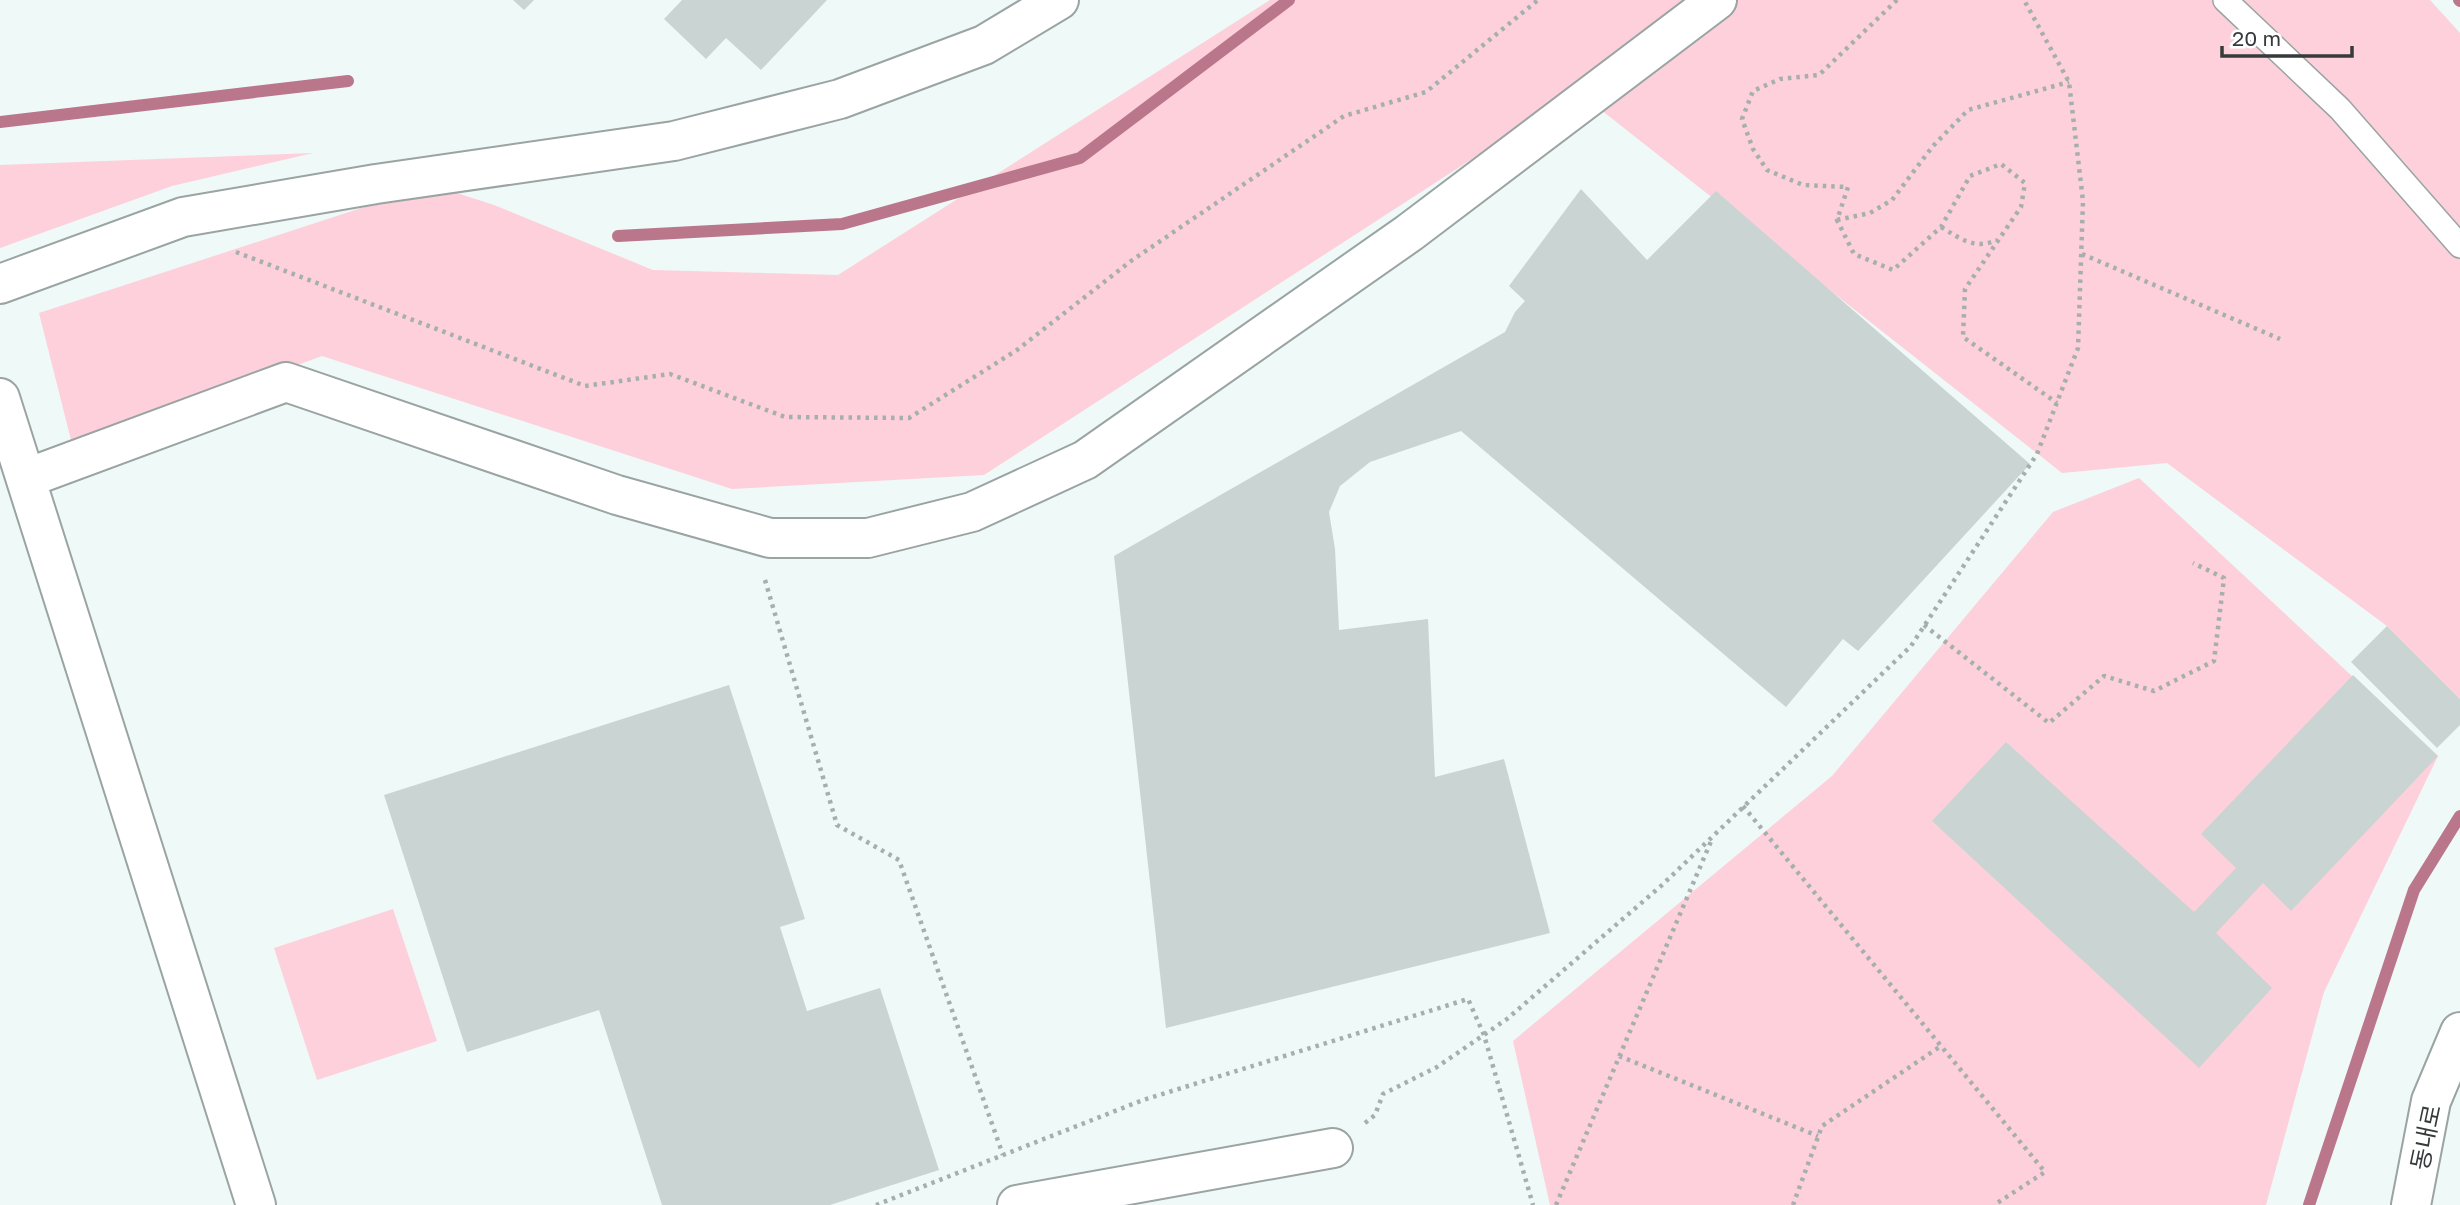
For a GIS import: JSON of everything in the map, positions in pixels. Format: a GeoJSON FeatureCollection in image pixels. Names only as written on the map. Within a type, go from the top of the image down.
{"type":"FeatureCollection","features":[{"type":"Feature","properties":{"kind":"street"},"geometry":{"type":"LineString","coordinates":[[0,284],[183,217],[376,184],[674,141],[841,99],[984,45],[1059,0]]}},
{"type":"Feature","properties":{"kind":"street"},"geometry":{"type":"LineString","coordinates":[[27,478],[286,382],[617,495],[770,538],[868,538],[972,512],[1085,460],[1409,233],[1717,0]]}},
{"type":"Feature","properties":{"kind":"street"},"geometry":{"type":"LineString","coordinates":[[0,398],[256,1205]]}},
{"type":"Feature","properties":{"kind":"street","name":"동내로"},"geometry":{"type":"LineString","coordinates":[[2411,1205],[2431,1101],[2460,1034]]}},
{"type":"Feature","properties":{"kind":"street"},"geometry":{"type":"LineString","coordinates":[[1042,1203],[1333,1148]]}},
{"type":"Feature","properties":{"kind":"lane"},"geometry":{"type":"LineString","coordinates":[[2225,0],[2340,109],[2460,246]]}},
{"type":"Feature","properties":{"kind":"path"},"geometry":{"type":"LineString","coordinates":[[228,248],[585,386],[670,374],[785,417],[909,418],[1017,350],[1131,261],[1344,116],[1426,92],[1538,0]]}},
{"type":"Feature","properties":{"kind":"path"},"geometry":{"type":"LineString","coordinates":[[1896,0],[1819,75],[1780,79],[1752,91],[1742,118],[1752,149],[1767,170],[1803,185],[1848,187],[1837,220],[1854,254],[1893,270],[1941,227],[1970,176],[2001,164],[2025,183],[2021,206],[1965,289],[1963,337],[2057,403]]}},
{"type":"Feature","properties":{"kind":"path"},"geometry":{"type":"LineString","coordinates":[[1333,1148],[1375,1115],[1383,1094],[1437,1067],[1507,1019],[1651,895],[1911,646],[2037,454],[2078,348],[2083,201],[2069,82],[2024,0]]}},
{"type":"Feature","properties":{"kind":"path"},"geometry":{"type":"LineString","coordinates":[[1837,220],[1870,213],[1892,200],[1933,146],[1968,110],[2069,82]]}},
{"type":"Feature","properties":{"kind":"path"},"geometry":{"type":"LineString","coordinates":[[1941,227],[1967,243],[1983,247],[1998,240]]}},
{"type":"Feature","properties":{"kind":"path"},"geometry":{"type":"LineString","coordinates":[[2081,254],[2280,339]]}},
{"type":"Feature","properties":{"kind":"path"},"geometry":{"type":"LineString","coordinates":[[751,533],[837,825],[899,859],[1003,1155]]}},
{"type":"Feature","properties":{"kind":"path"},"geometry":{"type":"LineString","coordinates":[[1924,625],[2049,723],[2104,676],[2154,691],[2214,661],[2217,614],[2224,578],[2193,563]]}},
{"type":"Feature","properties":{"kind":"path"},"geometry":{"type":"LineString","coordinates":[[1743,806],[2045,1172],[1994,1205]]}},
{"type":"Feature","properties":{"kind":"path"},"geometry":{"type":"LineString","coordinates":[[1556,1205],[1714,835]]}},
{"type":"Feature","properties":{"kind":"path"},"geometry":{"type":"LineString","coordinates":[[876,1205],[1143,1100],[1468,999],[1484,1035],[1533,1205]]}},
{"type":"Feature","properties":{"kind":"path"},"geometry":{"type":"LineString","coordinates":[[1793,1205],[1822,1126],[1941,1046]]}},
{"type":"Feature","properties":{"kind":"path"},"geometry":{"type":"LineString","coordinates":[[1619,1056],[1818,1136]]}},
{"type":"Feature","properties":{"kind":"shaded area"},"geometry":{"type":"Polygon","coordinates":[[[1270,0],[2430,0],[2460,33],[2460,699],[2387,626],[2167,463],[2062,473],[1577,91],[984,475],[732,489],[322,356],[73,448],[39,313],[432,185],[494,205],[653,270],[838,275],[1270,0]]]}},
{"type":"Feature","properties":{"kind":"shaded area"},"geometry":{"type":"Polygon","coordinates":[[[313,153],[172,186],[0,248],[0,165],[313,153]]]}},
{"type":"Feature","properties":{"kind":"shaded area"},"geometry":{"type":"Polygon","coordinates":[[[2139,478],[2438,756],[2324,992],[2266,1205],[1550,1205],[1513,1041],[1832,776],[2053,512],[2139,478]]]}},
{"type":"Feature","properties":{"kind":"shaded area"},"geometry":{"type":"Polygon","coordinates":[[[393,909],[437,1041],[317,1080],[274,948],[393,909]]]}},
{"type":"Feature","properties":{"kind":"building"},"geometry":{"type":"Polygon","coordinates":[[[513,0],[534,0],[524,10],[513,0]]]}},
{"type":"Feature","properties":{"kind":"building"},"geometry":{"type":"Polygon","coordinates":[[[682,0],[827,0],[761,70],[726,38],[706,59],[664,19],[682,0]]]}},
{"type":"Feature","properties":{"kind":"building"},"geometry":{"type":"Polygon","coordinates":[[[1581,189],[1647,260],[1716,191],[2030,464],[1858,651],[1843,639],[1786,707],[1461,431],[1370,462],[1340,486],[1329,512],[1335,549],[1339,630],[1428,619],[1435,777],[1504,759],[1550,933],[1166,1028],[1114,556],[1505,332],[1515,312],[1525,301],[1509,286],[1581,189]]]}},
{"type":"Feature","properties":{"kind":"building"},"geometry":{"type":"Polygon","coordinates":[[[2387,626],[2460,699],[2460,725],[2437,748],[2351,662],[2387,626]]]}},
{"type":"Feature","properties":{"kind":"building"},"geometry":{"type":"Polygon","coordinates":[[[2353,675],[2438,756],[2291,911],[2263,883],[2216,933],[2272,988],[2199,1068],[1932,821],[2006,742],[2194,912],[2236,868],[2201,834],[2353,675]]]}},
{"type":"Feature","properties":{"kind":"building"},"geometry":{"type":"Polygon","coordinates":[[[729,685],[805,919],[780,927],[807,1011],[880,988],[939,1170],[830,1205],[662,1205],[599,1010],[467,1052],[384,795],[729,685]]]}},
{"type":"Feature","properties":{"kind":"waterway"},"geometry":{"type":"LineString","coordinates":[[618,236],[842,224],[1080,158],[1289,0]]}},
{"type":"Feature","properties":{"kind":"waterway"},"geometry":{"type":"LineString","coordinates":[[0,122],[348,81]]}},
{"type":"Feature","properties":{"kind":"waterway"},"geometry":{"type":"LineString","coordinates":[[2309,1205],[2414,890],[2460,816]]}}]}
